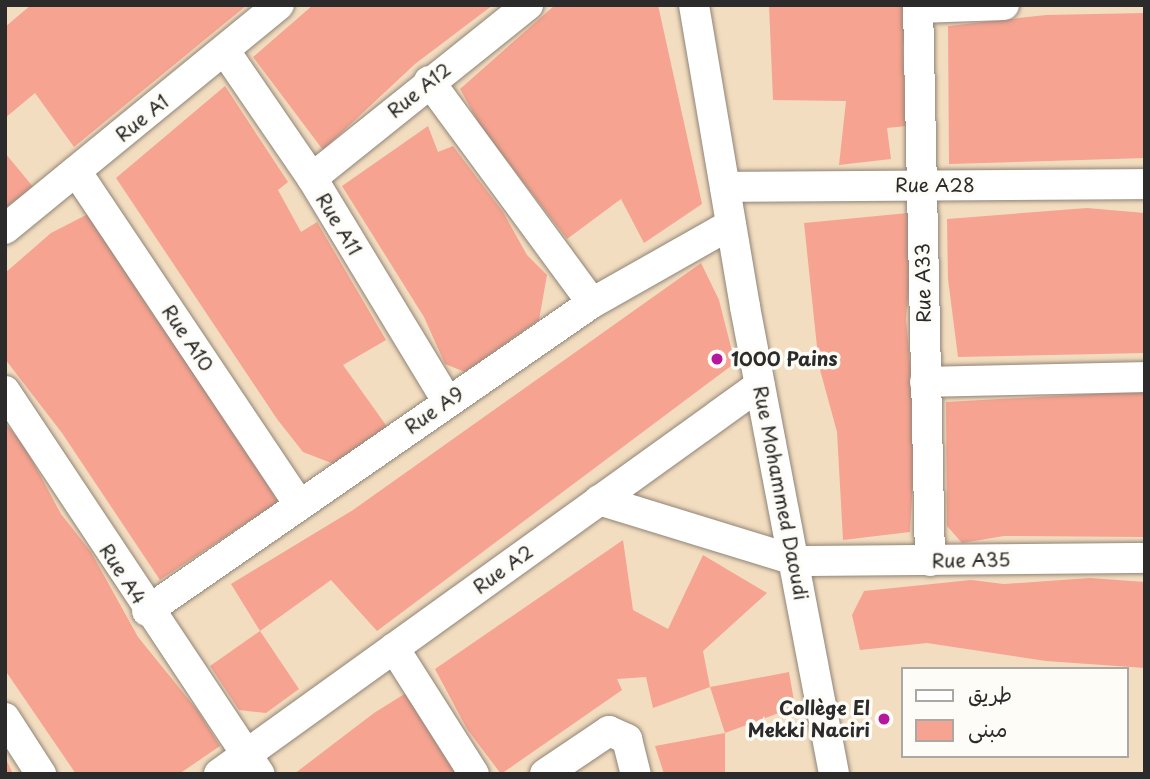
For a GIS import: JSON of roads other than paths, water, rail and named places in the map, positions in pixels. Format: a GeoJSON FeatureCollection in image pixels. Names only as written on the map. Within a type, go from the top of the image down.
{"type":"FeatureCollection","features":[{"type":"Feature","properties":{"kind":"street","name":"Rue A1"},"geometry":{"type":"LineString","coordinates":[[5,229],[279,5]]}},
{"type":"Feature","properties":{"kind":"street","name":"Rue A12"},"geometry":{"type":"LineString","coordinates":[[312,178],[429,80],[528,5]]}},
{"type":"Feature","properties":{"kind":"street","name":"Rue Mohammed Daoudi"},"geometry":{"type":"LineString","coordinates":[[694,5],[730,225],[797,561],[834,774]]}},
{"type":"Feature","properties":{"kind":"street"},"geometry":{"type":"LineString","coordinates":[[918,7],[1004,5]]}},
{"type":"Feature","properties":{"kind":"street","name":"Rue A33"},"geometry":{"type":"LineString","coordinates":[[918,7],[930,561]]}},
{"type":"Feature","properties":{"kind":"street","name":"Rue A11"},"geometry":{"type":"LineString","coordinates":[[225,51],[312,178],[447,401]]}},
{"type":"Feature","properties":{"kind":"street"},"geometry":{"type":"LineString","coordinates":[[429,80],[592,303]]}},
{"type":"Feature","properties":{"kind":"street","name":"Rue A10"},"geometry":{"type":"LineString","coordinates":[[76,171],[300,505]]}},
{"type":"Feature","properties":{"kind":"street","name":"Rue A28"},"geometry":{"type":"LineString","coordinates":[[725,187],[1145,184]]}},
{"type":"Feature","properties":{"kind":"street","name":"Rue A9"},"geometry":{"type":"LineString","coordinates":[[147,611],[592,303],[730,225]]}},
{"type":"Feature","properties":{"kind":"street"},"geometry":{"type":"LineString","coordinates":[[925,382],[1145,377]]}},
{"type":"Feature","properties":{"kind":"street","name":"Rue A2"},"geometry":{"type":"LineString","coordinates":[[219,774],[253,764],[394,648],[760,385]]}},
{"type":"Feature","properties":{"kind":"street","name":"Rue A4"},"geometry":{"type":"LineString","coordinates":[[5,391],[147,611],[253,764]]}},
{"type":"Feature","properties":{"kind":"street","name":"Rue A35"},"geometry":{"type":"LineString","coordinates":[[599,500],[797,561],[1145,558]]}},
{"type":"Feature","properties":{"kind":"street"},"geometry":{"type":"LineString","coordinates":[[394,648],[474,774]]}},
{"type":"Feature","properties":{"kind":"street"},"geometry":{"type":"LineString","coordinates":[[5,718],[41,774]]}},
{"type":"Feature","properties":{"kind":"street"},"geometry":{"type":"LineString","coordinates":[[545,774],[609,731],[627,739],[636,774]]}},
{"type":"Feature","properties":{"kind":"place","name":"1000 Pains"},"geometry":{"type":"Point","coordinates":[717,359]}},
{"type":"Feature","properties":{"kind":"place","name":"Collège El Mekki Naciri"},"geometry":{"type":"Point","coordinates":[884,719]}}]}
